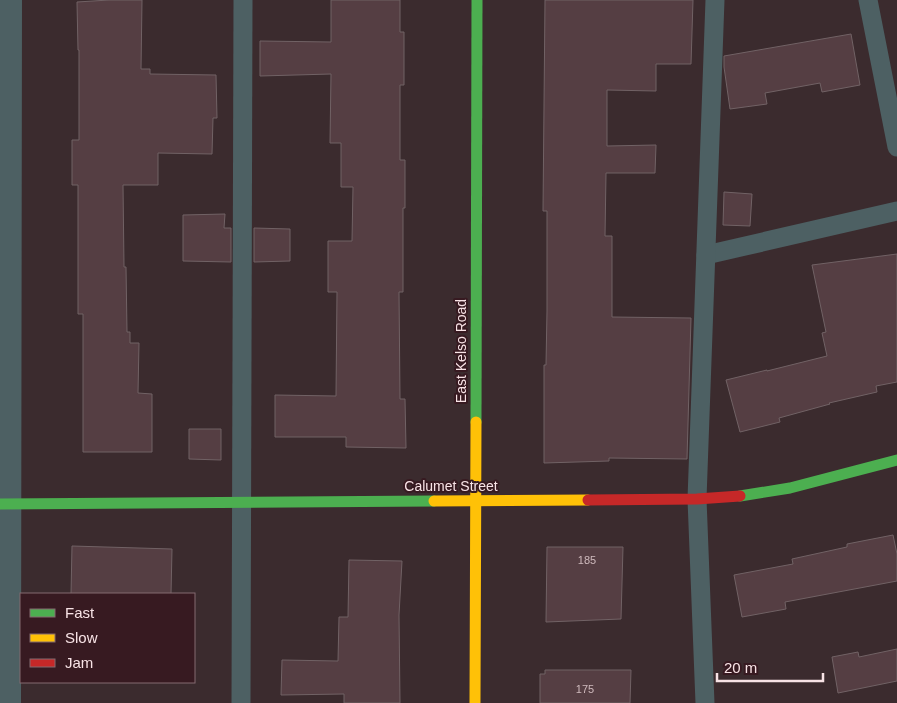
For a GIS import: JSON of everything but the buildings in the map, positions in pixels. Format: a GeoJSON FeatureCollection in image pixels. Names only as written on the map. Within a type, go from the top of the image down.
{"type":"FeatureCollection","features":[{"type":"Feature","properties":{"kind":"street"},"geometry":{"type":"LineString","coordinates":[[7,703],[4,504],[8,0]]}},
{"type":"Feature","properties":{"kind":"street","name":"East Kelso Road"},"geometry":{"type":"LineString","coordinates":[[475,703],[477,0]]}},
{"type":"Feature","properties":{"kind":"street","name":"Calumet Street"},"geometry":{"type":"LineString","coordinates":[[4,504],[697,499],[744,496],[790,488],[897,460]]}},
{"type":"Feature","properties":{"kind":"lane"},"geometry":{"type":"LineString","coordinates":[[241,703],[243,0]]}},
{"type":"Feature","properties":{"kind":"lane"},"geometry":{"type":"LineString","coordinates":[[704,703],[697,499],[714,0]]}},
{"type":"Feature","properties":{"kind":"lane"},"geometry":{"type":"LineString","coordinates":[[868,0],[897,147]]}},
{"type":"Feature","properties":{"kind":"lane"},"geometry":{"type":"LineString","coordinates":[[706,255],[897,211]]}},
{"type":"Feature","properties":{"kind":"traffic: fast"},"geometry":{"type":"LineString","coordinates":[[476,422],[477,0]]}},
{"type":"Feature","properties":{"kind":"traffic: fast"},"geometry":{"type":"LineString","coordinates":[[740,496],[790,488],[897,460]]}},
{"type":"Feature","properties":{"kind":"traffic: fast"},"geometry":{"type":"LineString","coordinates":[[0,504],[434,501]]}},
{"type":"Feature","properties":{"kind":"traffic: slow"},"geometry":{"type":"LineString","coordinates":[[475,703],[476,422]]}},
{"type":"Feature","properties":{"kind":"traffic: slow"},"geometry":{"type":"LineString","coordinates":[[434,501],[588,500]]}},
{"type":"Feature","properties":{"kind":"traffic: jam"},"geometry":{"type":"LineString","coordinates":[[588,500],[697,499],[740,496]]}}]}
